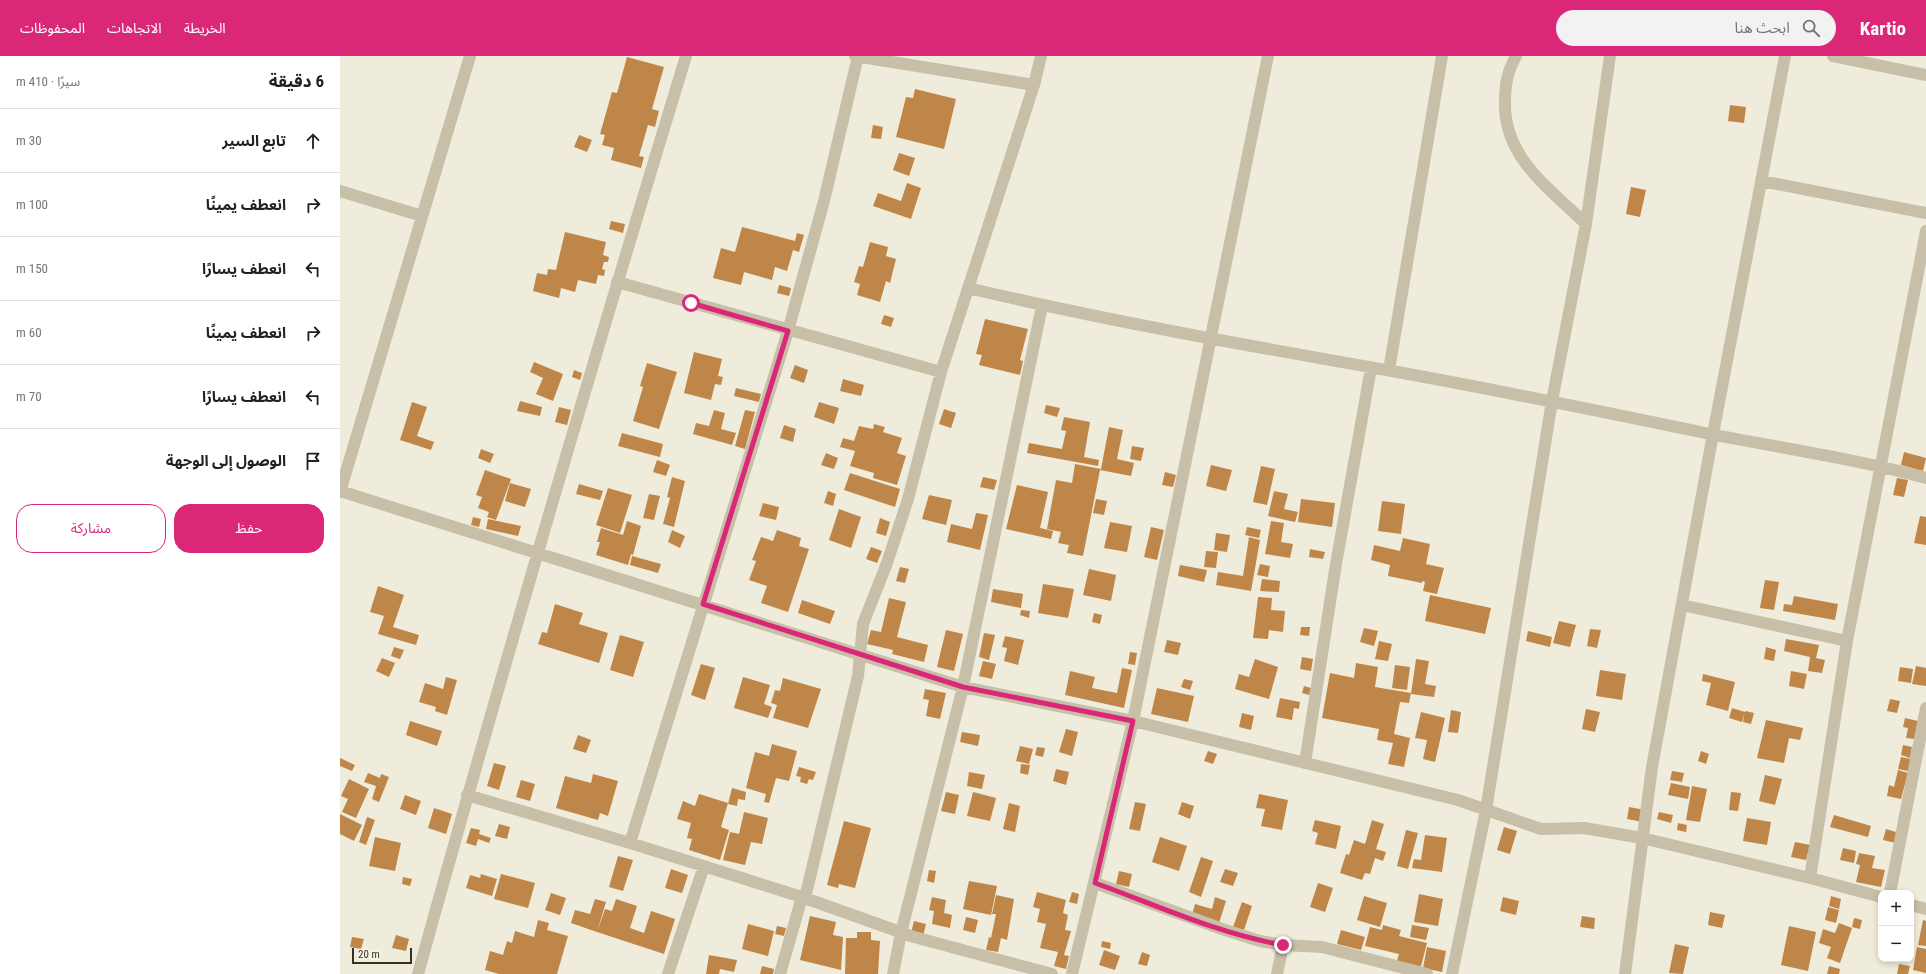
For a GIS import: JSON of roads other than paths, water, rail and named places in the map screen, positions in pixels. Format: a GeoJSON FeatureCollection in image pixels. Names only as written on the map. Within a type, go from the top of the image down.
{"type":"FeatureCollection","features":[{"type":"Feature","properties":{"kind":"street"},"geometry":{"type":"LineString","coordinates":[[470,56],[340,492],[537,555],[703,604],[861,656],[963,687],[1133,721],[1458,800],[1541,829],[1584,828],[1642,838],[1810,878],[1878,896]]}},
{"type":"Feature","properties":{"kind":"street"},"geometry":{"type":"LineString","coordinates":[[418,974],[467,795],[537,555],[617,282],[686,56]]}},
{"type":"Feature","properties":{"kind":"street"},"geometry":{"type":"LineString","coordinates":[[630,843],[788,331],[824,201],[857,56],[1034,85]]}},
{"type":"Feature","properties":{"kind":"street"},"geometry":{"type":"LineString","coordinates":[[780,974],[803,897],[858,676],[861,656],[860,639],[863,624],[887,563],[908,499],[941,372],[1034,85],[1041,56]]}},
{"type":"Feature","properties":{"kind":"street"},"geometry":{"type":"LineString","coordinates":[[1072,974],[1133,721],[1268,56]]}},
{"type":"Feature","properties":{"kind":"street"},"geometry":{"type":"LineString","coordinates":[[1389,370],[1442,56]]}},
{"type":"Feature","properties":{"kind":"street"},"geometry":{"type":"LineString","coordinates":[[1516,56],[1507,73],[1505,93],[1507,130],[1515,148],[1525,164],[1586,224]]}},
{"type":"Feature","properties":{"kind":"street"},"geometry":{"type":"LineString","coordinates":[[1452,974],[1486,810],[1552,401],[1586,224],[1610,56]]}},
{"type":"Feature","properties":{"kind":"street"},"geometry":{"type":"LineString","coordinates":[[1625,974],[1652,767],[1713,434],[1785,56]]}},
{"type":"Feature","properties":{"kind":"street"},"geometry":{"type":"LineString","coordinates":[[1833,56],[1926,75]]}},
{"type":"Feature","properties":{"kind":"street"},"geometry":{"type":"LineString","coordinates":[[1762,181],[1926,213]]}},
{"type":"Feature","properties":{"kind":"street"},"geometry":{"type":"LineString","coordinates":[[340,191],[422,216]]}},
{"type":"Feature","properties":{"kind":"street"},"geometry":{"type":"LineString","coordinates":[[1810,878],[1847,641],[1882,466],[1926,231]]}},
{"type":"Feature","properties":{"kind":"street"},"geometry":{"type":"LineString","coordinates":[[617,282],[788,331],[941,372]]}},
{"type":"Feature","properties":{"kind":"street"},"geometry":{"type":"LineString","coordinates":[[968,288],[1042,306],[1211,339],[1389,370],[1552,401],[1713,434],[1882,466],[1926,478]]}},
{"type":"Feature","properties":{"kind":"street"},"geometry":{"type":"LineString","coordinates":[[893,974],[901,933],[963,687],[1042,306]]}},
{"type":"Feature","properties":{"kind":"street"},"geometry":{"type":"LineString","coordinates":[[1305,763],[1336,564],[1371,368]]}},
{"type":"Feature","properties":{"kind":"street"},"geometry":{"type":"LineString","coordinates":[[1682,605],[1847,641]]}},
{"type":"Feature","properties":{"kind":"street"},"geometry":{"type":"LineString","coordinates":[[1891,890],[1926,708]]}},
{"type":"Feature","properties":{"kind":"street"},"geometry":{"type":"LineString","coordinates":[[467,795],[630,843],[803,897],[901,933],[1052,974]]}},
{"type":"Feature","properties":{"kind":"street"},"geometry":{"type":"LineString","coordinates":[[668,974],[704,866]]}},
{"type":"Feature","properties":{"kind":"street"},"geometry":{"type":"LineString","coordinates":[[1095,883],[1225,930],[1260,941],[1283,945],[1322,947],[1427,974]]}},
{"type":"Feature","properties":{"kind":"street"},"geometry":{"type":"LineString","coordinates":[[1914,906],[1926,909]]}},
{"type":"Feature","properties":{"kind":"street"},"geometry":{"type":"LineString","coordinates":[[1277,974],[1283,945]]}}]}
